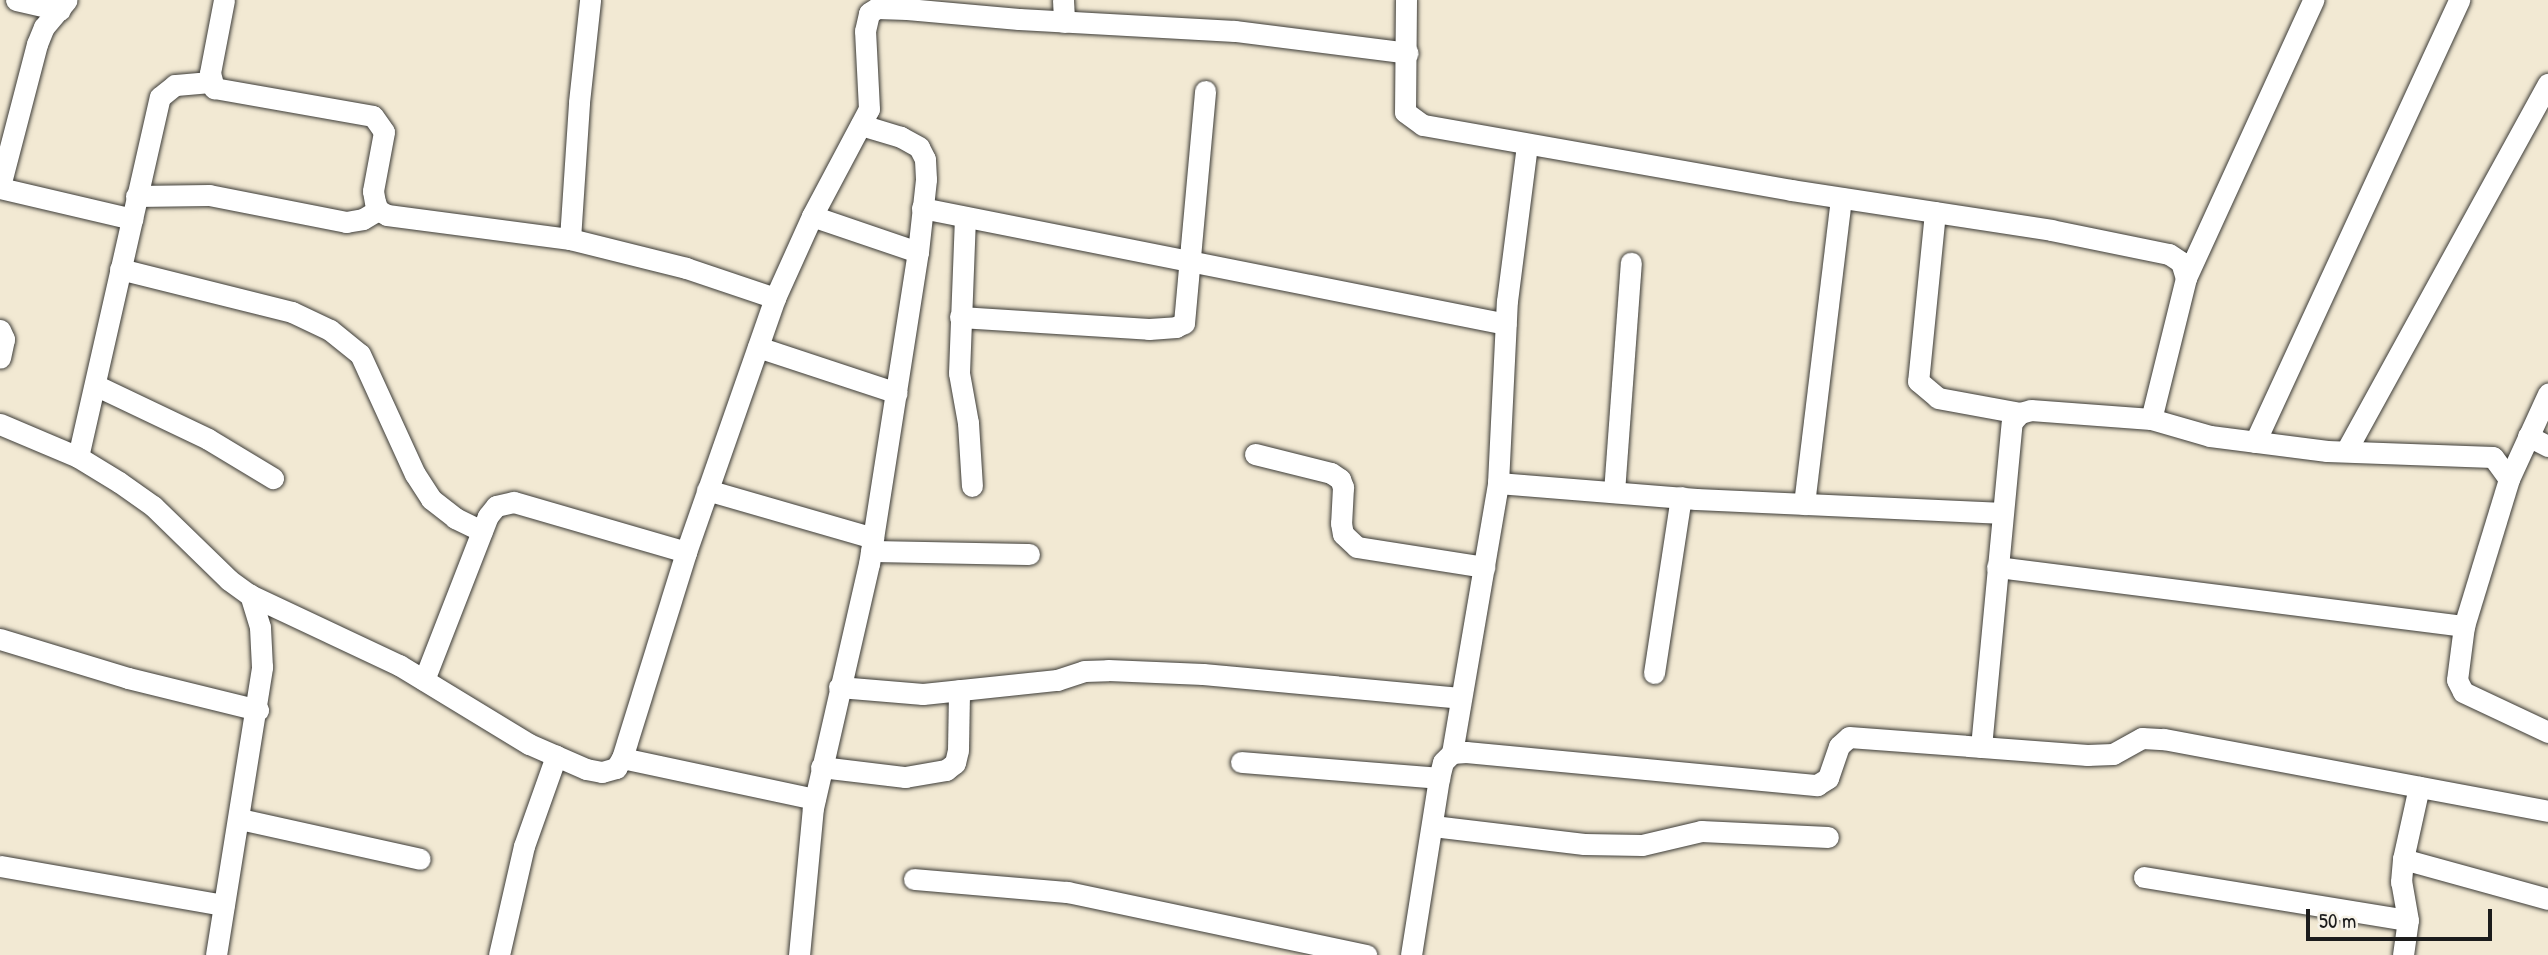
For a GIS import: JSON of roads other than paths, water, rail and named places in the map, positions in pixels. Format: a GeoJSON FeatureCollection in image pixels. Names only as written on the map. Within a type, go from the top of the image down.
{"type":"FeatureCollection","features":[{"type":"Feature","properties":{"kind":"street"},"geometry":{"type":"LineString","coordinates":[[16,0],[63,5]]}},
{"type":"Feature","properties":{"kind":"street"},"geometry":{"type":"LineString","coordinates":[[224,0],[211,82],[214,88],[221,92],[290,100],[373,116],[384,132],[373,191],[379,210]]}},
{"type":"Feature","properties":{"kind":"street"},"geometry":{"type":"LineString","coordinates":[[570,239],[579,102],[590,0]]}},
{"type":"Feature","properties":{"kind":"street"},"geometry":{"type":"LineString","coordinates":[[1063,0],[1064,22]]}},
{"type":"Feature","properties":{"kind":"street"},"geometry":{"type":"LineString","coordinates":[[1406,0],[1408,53],[1405,113],[1423,125],[2142,247],[2169,254],[2181,262],[2186,278]]}},
{"type":"Feature","properties":{"kind":"street"},"geometry":{"type":"LineString","coordinates":[[2151,419],[2186,278],[2313,0]]}},
{"type":"Feature","properties":{"kind":"street"},"geometry":{"type":"LineString","coordinates":[[2255,442],[2459,0]]}},
{"type":"Feature","properties":{"kind":"street"},"geometry":{"type":"LineString","coordinates":[[63,5],[44,27],[10,114],[0,187],[132,219]]}},
{"type":"Feature","properties":{"kind":"street"},"geometry":{"type":"LineString","coordinates":[[0,424],[78,457],[152,506],[229,580],[250,595],[398,665],[529,744],[602,772],[616,768],[622,758],[686,552],[775,298],[812,216],[869,109],[864,31],[877,5],[1064,22],[1235,32],[1408,53]]}},
{"type":"Feature","properties":{"kind":"street"},"geometry":{"type":"LineString","coordinates":[[78,457],[160,97],[175,85],[211,82]]}},
{"type":"Feature","properties":{"kind":"street"},"geometry":{"type":"LineString","coordinates":[[2346,452],[2548,84]]}},
{"type":"Feature","properties":{"kind":"street"},"geometry":{"type":"LineString","coordinates":[[960,317],[1149,329],[1176,327],[1184,323],[1205,91]]}},
{"type":"Feature","properties":{"kind":"street"},"geometry":{"type":"LineString","coordinates":[[799,955],[815,799],[872,544],[918,251],[926,178],[925,159],[919,147],[901,137],[861,125]]}},
{"type":"Feature","properties":{"kind":"street"},"geometry":{"type":"LineString","coordinates":[[1412,955],[1439,778],[1443,762],[1452,753],[1498,483],[1506,324],[1527,144]]}},
{"type":"Feature","properties":{"kind":"street"},"geometry":{"type":"LineString","coordinates":[[136,196],[209,195],[346,222],[363,219],[379,210]]}},
{"type":"Feature","properties":{"kind":"street"},"geometry":{"type":"LineString","coordinates":[[1804,504],[1841,198]]}},
{"type":"Feature","properties":{"kind":"street"},"geometry":{"type":"LineString","coordinates":[[922,208],[1506,324]]}},
{"type":"Feature","properties":{"kind":"street"},"geometry":{"type":"LineString","coordinates":[[379,210],[400,218],[570,239],[686,268],[775,298]]}},
{"type":"Feature","properties":{"kind":"street"},"geometry":{"type":"LineString","coordinates":[[1935,212],[1918,381],[1937,398],[2020,413],[2062,410],[2151,419],[2210,436],[2346,452],[2493,457],[2509,479]]}},
{"type":"Feature","properties":{"kind":"street"},"geometry":{"type":"LineString","coordinates":[[812,216],[918,251]]}},
{"type":"Feature","properties":{"kind":"street"},"geometry":{"type":"LineString","coordinates":[[965,216],[959,373],[968,423],[972,486]]}},
{"type":"Feature","properties":{"kind":"street"},"geometry":{"type":"LineString","coordinates":[[1614,492],[1631,263]]}},
{"type":"Feature","properties":{"kind":"street"},"geometry":{"type":"LineString","coordinates":[[120,269],[292,312],[330,330],[360,354],[415,474],[431,499],[455,518],[482,531]]}},
{"type":"Feature","properties":{"kind":"street"},"geometry":{"type":"LineString","coordinates":[[0,330],[4,339],[0,358]]}},
{"type":"Feature","properties":{"kind":"street"},"geometry":{"type":"LineString","coordinates":[[758,347],[897,393]]}},
{"type":"Feature","properties":{"kind":"street"},"geometry":{"type":"LineString","coordinates":[[94,385],[208,439],[272,478]]}},
{"type":"Feature","properties":{"kind":"street"},"geometry":{"type":"LineString","coordinates":[[2548,394],[2509,479],[2464,626],[2457,680],[2463,692],[2548,732]]}},
{"type":"Feature","properties":{"kind":"street"},"geometry":{"type":"LineString","coordinates":[[1981,747],[2008,439],[2012,422],[2020,413]]}},
{"type":"Feature","properties":{"kind":"street"},"geometry":{"type":"LineString","coordinates":[[2528,436],[2548,446]]}},
{"type":"Feature","properties":{"kind":"street"},"geometry":{"type":"LineString","coordinates":[[1255,454],[1331,473],[1340,479],[1343,487],[1343,534],[1357,547],[1484,567]]}},
{"type":"Feature","properties":{"kind":"street"},"geometry":{"type":"LineString","coordinates":[[1498,483],[1681,497],[2002,513]]}},
{"type":"Feature","properties":{"kind":"street"},"geometry":{"type":"LineString","coordinates":[[707,490],[872,544],[1030,554]]}},
{"type":"Feature","properties":{"kind":"street"},"geometry":{"type":"LineString","coordinates":[[1654,673],[1681,497]]}},
{"type":"Feature","properties":{"kind":"street"},"geometry":{"type":"LineString","coordinates":[[424,680],[482,531],[496,506],[514,502],[686,552]]}},
{"type":"Feature","properties":{"kind":"street"},"geometry":{"type":"LineString","coordinates":[[1997,567],[2464,626]]}},
{"type":"Feature","properties":{"kind":"street"},"geometry":{"type":"LineString","coordinates":[[216,955],[258,710],[262,667],[260,628],[250,595]]}},
{"type":"Feature","properties":{"kind":"street"},"geometry":{"type":"LineString","coordinates":[[0,639],[128,678],[258,710]]}},
{"type":"Feature","properties":{"kind":"street"},"geometry":{"type":"LineString","coordinates":[[839,687],[906,694],[1057,680],[1084,671],[1108,670],[1203,674],[1460,698]]}},
{"type":"Feature","properties":{"kind":"street"},"geometry":{"type":"LineString","coordinates":[[821,767],[905,777],[932,775],[946,769],[955,763],[958,750],[959,690]]}},
{"type":"Feature","properties":{"kind":"street"},"geometry":{"type":"LineString","coordinates":[[1452,753],[1559,760],[1816,785],[1828,778],[1839,747],[1849,737],[2113,754],[2142,738],[2164,739],[2548,811]]}},
{"type":"Feature","properties":{"kind":"street"},"geometry":{"type":"LineString","coordinates":[[499,955],[524,846],[556,756]]}},
{"type":"Feature","properties":{"kind":"street"},"geometry":{"type":"LineString","coordinates":[[622,758],[815,799]]}},
{"type":"Feature","properties":{"kind":"street"},"geometry":{"type":"LineString","coordinates":[[1241,762],[1439,778]]}},
{"type":"Feature","properties":{"kind":"street"},"geometry":{"type":"LineString","coordinates":[[2403,955],[2408,920],[2401,882],[2403,859],[2419,788]]}},
{"type":"Feature","properties":{"kind":"street"},"geometry":{"type":"LineString","coordinates":[[240,819],[420,859]]}},
{"type":"Feature","properties":{"kind":"street"},"geometry":{"type":"LineString","coordinates":[[1433,827],[1584,844],[1642,845],[1701,831],[1828,837]]}},
{"type":"Feature","properties":{"kind":"street"},"geometry":{"type":"LineString","coordinates":[[2403,859],[2548,899]]}},
{"type":"Feature","properties":{"kind":"street"},"geometry":{"type":"LineString","coordinates":[[0,866],[224,905]]}},
{"type":"Feature","properties":{"kind":"street"},"geometry":{"type":"LineString","coordinates":[[2144,877],[2408,920]]}},
{"type":"Feature","properties":{"kind":"street"},"geometry":{"type":"LineString","coordinates":[[914,879],[1067,892],[1366,955]]}}]}
